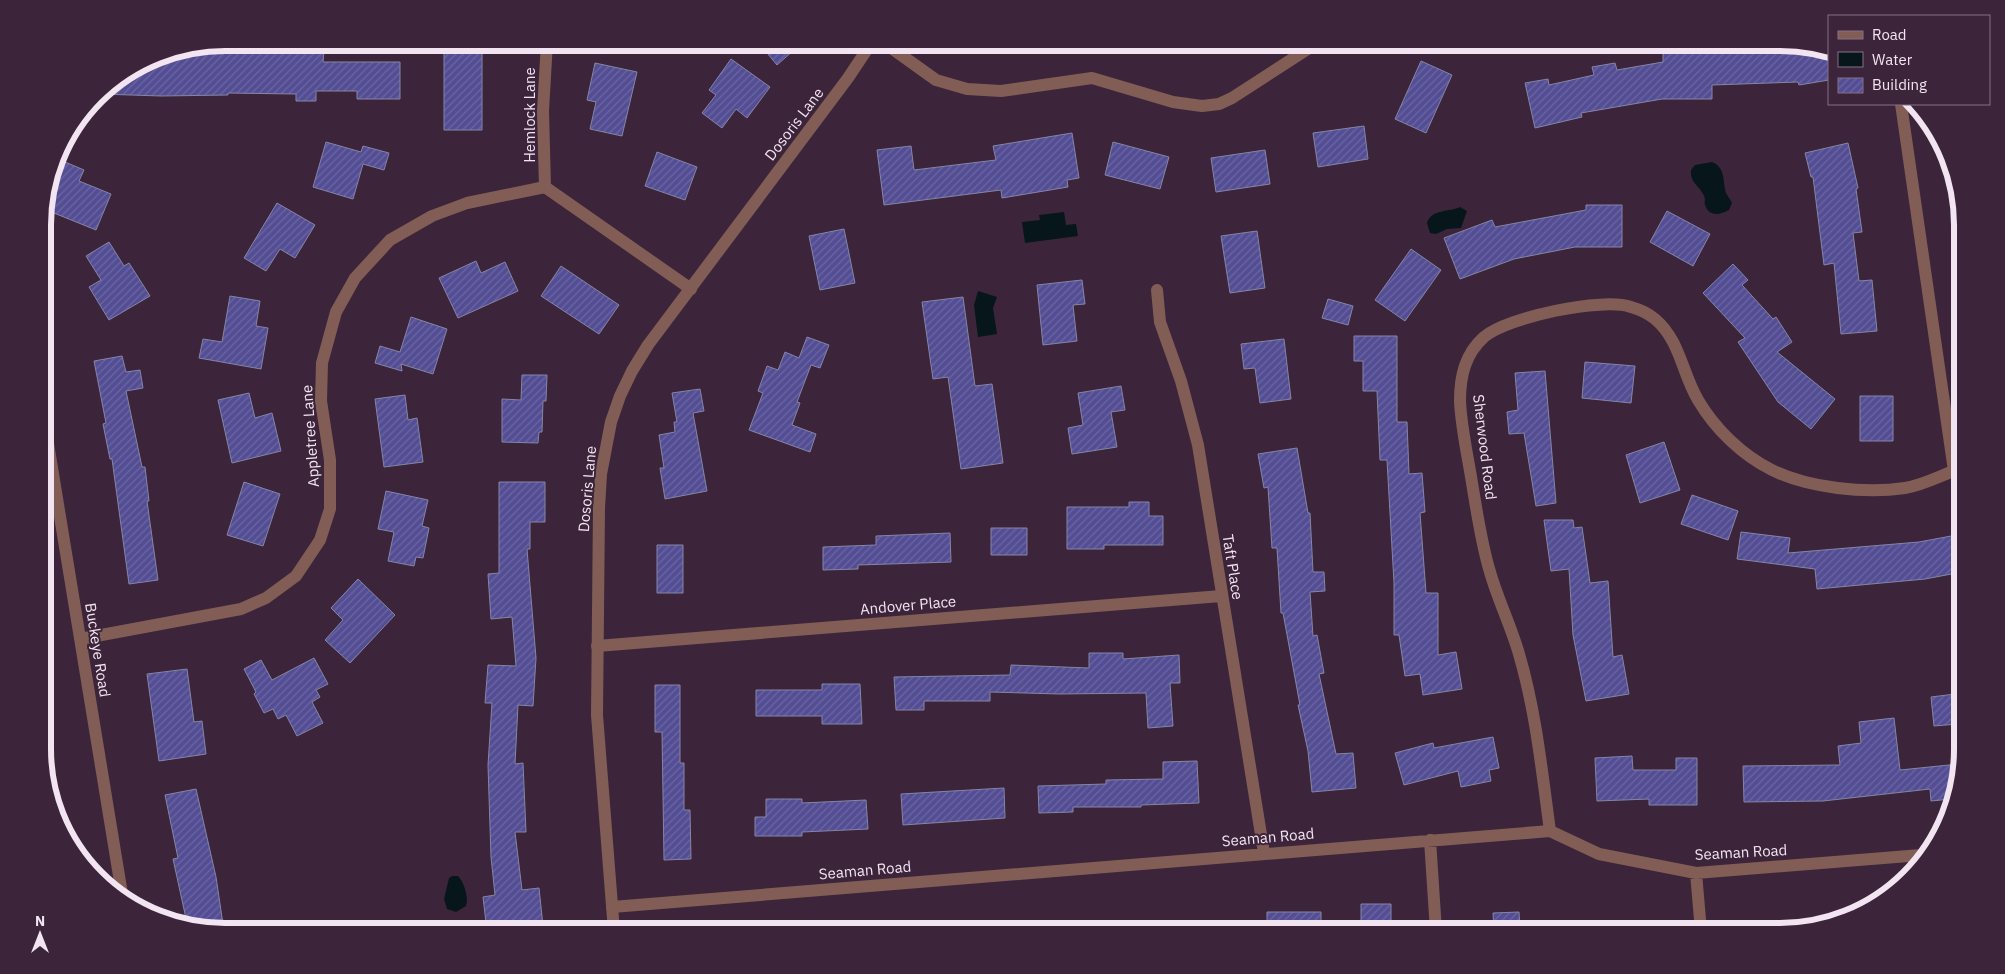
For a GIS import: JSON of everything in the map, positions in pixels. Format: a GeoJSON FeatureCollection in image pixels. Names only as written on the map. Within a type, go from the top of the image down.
{"type":"FeatureCollection","features":[{"type":"Feature","properties":{"kind":"street"},"geometry":{"type":"LineString","coordinates":[[896,52],[936,80],[967,89],[1001,91],[1092,78],[1173,102],[1202,106],[1219,104],[1232,98],[1304,51]]}},
{"type":"Feature","properties":{"kind":"street","name":"Hemlock Lane"},"geometry":{"type":"LineString","coordinates":[[545,187],[543,111],[546,52]]}},
{"type":"Feature","properties":{"kind":"street","name":"Dosoris Lane"},"geometry":{"type":"LineString","coordinates":[[613,923],[597,715],[599,499],[601,474],[611,422],[620,396],[632,371],[648,345],[842,86],[865,52]]}},
{"type":"Feature","properties":{"kind":"street"},"geometry":{"type":"LineString","coordinates":[[1901,105],[1954,443]]}},
{"type":"Feature","properties":{"kind":"street"},"geometry":{"type":"LineString","coordinates":[[545,187],[691,289]]}},
{"type":"Feature","properties":{"kind":"street","name":"Appletree Lane"},"geometry":{"type":"LineString","coordinates":[[80,639],[241,609],[266,598],[296,576],[320,540],[330,509],[330,460],[321,401],[322,362],[336,312],[355,278],[390,240],[432,216],[467,203],[545,187]]}},
{"type":"Feature","properties":{"kind":"street","name":"Taft Place"},"geometry":{"type":"LineString","coordinates":[[1157,290],[1160,322],[1181,382],[1198,445],[1264,853]]}},
{"type":"Feature","properties":{"kind":"street","name":"Sherwood Road"},"geometry":{"type":"LineString","coordinates":[[1550,831],[1532,702],[1519,652],[1490,573],[1480,531],[1463,429],[1460,401],[1462,372],[1472,351],[1485,337],[1502,326],[1536,315],[1600,305],[1629,306],[1655,319],[1674,343],[1696,398],[1717,428],[1732,443],[1772,469],[1803,481],[1859,490],[1906,488],[1954,470]]}},
{"type":"Feature","properties":{"kind":"street","name":"Buckeye Road"},"geometry":{"type":"LineString","coordinates":[[51,504],[80,639],[121,888]]}},
{"type":"Feature","properties":{"kind":"street","name":"Andover Place"},"geometry":{"type":"LineString","coordinates":[[597,646],[1222,596]]}},
{"type":"Feature","properties":{"kind":"street","name":"Seaman Road"},"geometry":{"type":"LineString","coordinates":[[612,907],[1550,831],[1599,854],[1696,873],[1918,855]]}},
{"type":"Feature","properties":{"kind":"street"},"geometry":{"type":"LineString","coordinates":[[1430,840],[1435,922]]}},
{"type":"Feature","properties":{"kind":"street"},"geometry":{"type":"LineString","coordinates":[[1696,873],[1699,922]]}},
{"type":"Feature","properties":{"kind":"water"},"geometry":{"type":"Polygon","coordinates":[[[1712,162],[1721,170],[1725,191],[1732,203],[1729,210],[1719,214],[1709,212],[1705,205],[1704,195],[1693,181],[1691,174],[1691,170],[1695,165],[1712,162]]]}},
{"type":"Feature","properties":{"kind":"water"},"geometry":{"type":"Polygon","coordinates":[[[1460,207],[1467,211],[1461,228],[1447,229],[1436,234],[1430,233],[1427,223],[1432,215],[1460,207]]]}},
{"type":"Feature","properties":{"kind":"water"},"geometry":{"type":"Polygon","coordinates":[[[1064,212],[1066,225],[1076,224],[1078,236],[1025,243],[1022,222],[1040,220],[1039,215],[1064,212]]]}},
{"type":"Feature","properties":{"kind":"water"},"geometry":{"type":"Polygon","coordinates":[[[978,291],[997,297],[993,308],[997,334],[978,337],[974,305],[978,291]]]}},
{"type":"Feature","properties":{"kind":"water"},"geometry":{"type":"Polygon","coordinates":[[[458,876],[462,882],[467,899],[466,906],[456,912],[447,909],[444,899],[449,878],[458,876]]]}},
{"type":"Feature","properties":{"kind":"building"},"geometry":{"type":"Polygon","coordinates":[[[1728,51],[1779,51],[1825,57],[1828,58],[1828,80],[1799,85],[1798,82],[1712,85],[1712,99],[1662,99],[1581,113],[1582,117],[1535,128],[1525,83],[1548,79],[1549,85],[1594,75],[1592,67],[1615,63],[1617,70],[1663,62],[1663,53],[1728,53],[1728,51]]]}},
{"type":"Feature","properties":{"kind":"building"},"geometry":{"type":"Polygon","coordinates":[[[214,52],[324,52],[323,62],[400,62],[400,99],[357,99],[357,91],[316,91],[316,101],[296,101],[296,94],[228,93],[228,95],[112,94],[148,69],[192,55],[214,52]]]}},
{"type":"Feature","properties":{"kind":"building"},"geometry":{"type":"Polygon","coordinates":[[[444,52],[482,52],[482,130],[444,130],[444,52]]]}},
{"type":"Feature","properties":{"kind":"building"},"geometry":{"type":"Polygon","coordinates":[[[766,52],[792,52],[777,65],[766,52]]]}},
{"type":"Feature","properties":{"kind":"building"},"geometry":{"type":"Polygon","coordinates":[[[731,59],[770,87],[747,118],[736,109],[722,128],[702,113],[716,95],[709,90],[731,59]]]}},
{"type":"Feature","properties":{"kind":"building"},"geometry":{"type":"Polygon","coordinates":[[[1421,61],[1452,75],[1426,133],[1395,119],[1421,61]]]}},
{"type":"Feature","properties":{"kind":"building"},"geometry":{"type":"Polygon","coordinates":[[[595,63],[637,72],[622,136],[590,129],[596,102],[587,100],[595,63]]]}},
{"type":"Feature","properties":{"kind":"building"},"geometry":{"type":"Polygon","coordinates":[[[1364,126],[1368,159],[1318,167],[1313,133],[1364,126]]]}},
{"type":"Feature","properties":{"kind":"building"},"geometry":{"type":"Polygon","coordinates":[[[1072,133],[1079,178],[1067,180],[1068,187],[1002,198],[1001,190],[884,205],[877,150],[911,146],[914,170],[996,160],[993,146],[1072,133]]]}},
{"type":"Feature","properties":{"kind":"building"},"geometry":{"type":"Polygon","coordinates":[[[326,142],[361,152],[363,146],[389,153],[384,170],[363,164],[353,199],[313,187],[326,142]]]}},
{"type":"Feature","properties":{"kind":"building"},"geometry":{"type":"Polygon","coordinates":[[[1113,142],[1169,157],[1160,189],[1105,175],[1113,142]]]}},
{"type":"Feature","properties":{"kind":"building"},"geometry":{"type":"Polygon","coordinates":[[[1848,143],[1858,188],[1856,189],[1862,232],[1853,233],[1859,281],[1872,280],[1877,331],[1841,334],[1834,263],[1824,265],[1813,177],[1811,177],[1805,153],[1848,143]]]}},
{"type":"Feature","properties":{"kind":"building"},"geometry":{"type":"Polygon","coordinates":[[[1265,150],[1270,184],[1216,192],[1211,158],[1265,150]]]}},
{"type":"Feature","properties":{"kind":"building"},"geometry":{"type":"Polygon","coordinates":[[[657,152],[697,167],[685,200],[645,186],[657,152]]]}},
{"type":"Feature","properties":{"kind":"building"},"geometry":{"type":"Polygon","coordinates":[[[64,162],[84,170],[79,181],[111,194],[96,230],[52,212],[57,180],[64,162]]]}},
{"type":"Feature","properties":{"kind":"building"},"geometry":{"type":"Polygon","coordinates":[[[277,203],[315,225],[295,258],[280,249],[266,271],[244,258],[277,203]]]}},
{"type":"Feature","properties":{"kind":"building"},"geometry":{"type":"Polygon","coordinates":[[[1586,205],[1622,205],[1622,247],[1575,247],[1514,259],[1460,279],[1444,238],[1492,220],[1495,227],[1586,210],[1586,205]]]}},
{"type":"Feature","properties":{"kind":"building"},"geometry":{"type":"Polygon","coordinates":[[[1667,211],[1710,234],[1693,266],[1650,242],[1667,211]]]}},
{"type":"Feature","properties":{"kind":"building"},"geometry":{"type":"Polygon","coordinates":[[[844,229],[855,283],[820,290],[809,236],[844,229]]]}},
{"type":"Feature","properties":{"kind":"building"},"geometry":{"type":"Polygon","coordinates":[[[1257,231],[1265,288],[1230,293],[1221,236],[1257,231]]]}},
{"type":"Feature","properties":{"kind":"building"},"geometry":{"type":"Polygon","coordinates":[[[109,242],[124,266],[129,263],[150,296],[109,320],[89,287],[101,280],[86,256],[109,242]]]}},
{"type":"Feature","properties":{"kind":"building"},"geometry":{"type":"Polygon","coordinates":[[[1411,249],[1441,270],[1405,321],[1375,300],[1411,249]]]}},
{"type":"Feature","properties":{"kind":"building"},"geometry":{"type":"Polygon","coordinates":[[[476,261],[481,273],[505,262],[518,291],[458,318],[439,278],[476,261]]]}},
{"type":"Feature","properties":{"kind":"building"},"geometry":{"type":"Polygon","coordinates":[[[1733,264],[1748,280],[1742,285],[1773,319],[1776,317],[1792,342],[1777,352],[1835,399],[1811,429],[1778,402],[1738,342],[1745,338],[1703,293],[1733,264]]]}},
{"type":"Feature","properties":{"kind":"building"},"geometry":{"type":"Polygon","coordinates":[[[561,266],[619,305],[599,334],[541,296],[561,266]]]}},
{"type":"Feature","properties":{"kind":"building"},"geometry":{"type":"Polygon","coordinates":[[[1082,280],[1085,304],[1073,305],[1077,341],[1043,345],[1037,285],[1082,280]]]}},
{"type":"Feature","properties":{"kind":"building"},"geometry":{"type":"Polygon","coordinates":[[[230,296],[260,301],[256,326],[268,328],[261,369],[199,358],[203,339],[222,342],[230,296]]]}},
{"type":"Feature","properties":{"kind":"building"},"geometry":{"type":"Polygon","coordinates":[[[963,297],[975,386],[992,384],[1003,463],[961,469],[948,377],[933,379],[922,302],[963,297]]]}},
{"type":"Feature","properties":{"kind":"building"},"geometry":{"type":"Polygon","coordinates":[[[1328,299],[1353,306],[1348,325],[1322,318],[1328,299]]]}},
{"type":"Feature","properties":{"kind":"building"},"geometry":{"type":"Polygon","coordinates":[[[411,317],[447,329],[433,374],[401,364],[402,371],[375,363],[380,346],[400,352],[411,317]]]}},
{"type":"Feature","properties":{"kind":"building"},"geometry":{"type":"Polygon","coordinates":[[[1354,336],[1397,336],[1397,422],[1407,422],[1409,474],[1422,473],[1425,512],[1420,513],[1426,593],[1438,593],[1438,655],[1456,652],[1462,689],[1423,695],[1420,674],[1405,676],[1399,635],[1394,635],[1394,583],[1387,460],[1380,460],[1377,391],[1363,391],[1363,361],[1354,361],[1354,336]]]}},
{"type":"Feature","properties":{"kind":"building"},"geometry":{"type":"Polygon","coordinates":[[[807,337],[829,345],[820,368],[811,365],[797,402],[800,403],[792,425],[816,434],[810,452],[749,430],[763,393],[758,391],[767,366],[778,370],[785,352],[799,358],[807,337]]]}},
{"type":"Feature","properties":{"kind":"building"},"geometry":{"type":"Polygon","coordinates":[[[1284,339],[1291,399],[1260,403],[1255,368],[1244,369],[1241,344],[1284,339]]]}},
{"type":"Feature","properties":{"kind":"building"},"geometry":{"type":"Polygon","coordinates":[[[122,356],[126,372],[140,370],[143,388],[126,391],[142,467],[145,467],[149,501],[147,501],[158,580],[129,584],[112,459],[110,459],[103,424],[106,423],[94,361],[122,356]]]}},
{"type":"Feature","properties":{"kind":"building"},"geometry":{"type":"Polygon","coordinates":[[[1585,362],[1635,366],[1631,403],[1582,398],[1585,362]]]}},
{"type":"Feature","properties":{"kind":"building"},"geometry":{"type":"Polygon","coordinates":[[[1545,371],[1556,503],[1536,506],[1524,433],[1509,434],[1507,412],[1518,410],[1515,373],[1545,371]]]}},
{"type":"Feature","properties":{"kind":"building"},"geometry":{"type":"Polygon","coordinates":[[[522,375],[547,375],[546,401],[543,401],[542,432],[539,432],[538,443],[502,442],[502,399],[521,400],[522,375]]]}},
{"type":"Feature","properties":{"kind":"building"},"geometry":{"type":"Polygon","coordinates":[[[1121,386],[1125,410],[1111,412],[1117,447],[1072,454],[1068,428],[1083,425],[1078,393],[1121,386]]]}},
{"type":"Feature","properties":{"kind":"building"},"geometry":{"type":"Polygon","coordinates":[[[700,389],[704,411],[693,413],[707,491],[665,499],[660,468],[664,468],[659,435],[675,432],[674,422],[677,422],[672,393],[700,389]]]}},
{"type":"Feature","properties":{"kind":"building"},"geometry":{"type":"Polygon","coordinates":[[[249,393],[255,418],[272,413],[281,451],[232,463],[218,400],[249,393]]]}},
{"type":"Feature","properties":{"kind":"building"},"geometry":{"type":"Polygon","coordinates":[[[405,395],[408,420],[417,418],[423,462],[384,467],[375,399],[405,395]]]}},
{"type":"Feature","properties":{"kind":"building"},"geometry":{"type":"Polygon","coordinates":[[[1860,396],[1893,396],[1893,441],[1860,441],[1860,396]]]}},
{"type":"Feature","properties":{"kind":"building"},"geometry":{"type":"Polygon","coordinates":[[[1664,442],[1680,490],[1640,503],[1626,455],[1664,442]]]}},
{"type":"Feature","properties":{"kind":"building"},"geometry":{"type":"Polygon","coordinates":[[[1297,448],[1308,513],[1310,513],[1313,572],[1324,572],[1325,591],[1310,592],[1313,636],[1317,635],[1324,673],[1319,674],[1336,754],[1353,753],[1356,788],[1312,792],[1308,751],[1298,705],[1300,705],[1283,613],[1281,613],[1277,548],[1272,548],[1268,487],[1264,488],[1258,454],[1297,448]]]}},
{"type":"Feature","properties":{"kind":"building"},"geometry":{"type":"Polygon","coordinates":[[[244,482],[280,494],[263,546],[227,535],[244,482]]]}},
{"type":"Feature","properties":{"kind":"building"},"geometry":{"type":"Polygon","coordinates":[[[499,482],[545,482],[545,522],[530,522],[530,549],[527,549],[536,658],[533,706],[518,705],[515,764],[523,763],[526,832],[515,832],[522,890],[539,888],[543,923],[486,923],[483,897],[495,895],[491,857],[488,765],[492,703],[485,703],[488,665],[516,666],[512,617],[491,619],[488,574],[499,573],[499,482]]]}},
{"type":"Feature","properties":{"kind":"building"},"geometry":{"type":"Polygon","coordinates":[[[386,491],[428,500],[422,526],[429,528],[423,558],[416,557],[414,566],[388,561],[394,532],[378,529],[386,491]]]}},
{"type":"Feature","properties":{"kind":"building"},"geometry":{"type":"Polygon","coordinates":[[[1692,495],[1738,511],[1728,540],[1681,524],[1692,495]]]}},
{"type":"Feature","properties":{"kind":"building"},"geometry":{"type":"Polygon","coordinates":[[[1129,502],[1149,502],[1149,516],[1163,516],[1163,545],[1104,545],[1104,549],[1067,549],[1067,507],[1129,507],[1129,502]]]}},
{"type":"Feature","properties":{"kind":"building"},"geometry":{"type":"Polygon","coordinates":[[[1544,520],[1573,520],[1574,528],[1582,527],[1590,583],[1608,581],[1613,657],[1622,655],[1629,694],[1586,701],[1573,635],[1569,569],[1551,571],[1544,520]]]}},
{"type":"Feature","properties":{"kind":"building"},"geometry":{"type":"Polygon","coordinates":[[[991,528],[1027,528],[1027,555],[991,555],[991,528]]]}},
{"type":"Feature","properties":{"kind":"building"},"geometry":{"type":"Polygon","coordinates":[[[1741,532],[1790,538],[1788,553],[1919,542],[1954,535],[1954,574],[1925,579],[1817,589],[1815,569],[1737,559],[1741,532]]]}},
{"type":"Feature","properties":{"kind":"building"},"geometry":{"type":"Polygon","coordinates":[[[950,533],[951,562],[858,565],[858,569],[823,570],[823,547],[876,545],[876,536],[950,533]]]}},
{"type":"Feature","properties":{"kind":"building"},"geometry":{"type":"Polygon","coordinates":[[[657,545],[683,545],[683,593],[657,593],[657,545]]]}},
{"type":"Feature","properties":{"kind":"building"},"geometry":{"type":"Polygon","coordinates":[[[358,579],[395,615],[350,663],[325,640],[343,620],[331,608],[358,579]]]}},
{"type":"Feature","properties":{"kind":"building"},"geometry":{"type":"Polygon","coordinates":[[[1089,653],[1123,653],[1123,659],[1179,655],[1180,683],[1170,683],[1173,726],[1148,728],[1146,693],[1059,694],[990,692],[990,701],[924,701],[924,710],[896,710],[894,677],[1010,675],[1011,665],[1089,668],[1089,653]]]}},
{"type":"Feature","properties":{"kind":"building"},"geometry":{"type":"Polygon","coordinates":[[[314,658],[328,684],[316,690],[320,697],[312,702],[323,723],[297,736],[286,715],[278,719],[273,709],[264,713],[244,669],[261,660],[272,680],[314,658]]]}},
{"type":"Feature","properties":{"kind":"building"},"geometry":{"type":"Polygon","coordinates":[[[187,669],[194,722],[202,721],[206,754],[159,761],[147,674],[187,669]]]}},
{"type":"Feature","properties":{"kind":"building"},"geometry":{"type":"Polygon","coordinates":[[[822,684],[860,684],[862,724],[822,724],[822,716],[756,716],[756,690],[822,690],[822,684]]]}},
{"type":"Feature","properties":{"kind":"building"},"geometry":{"type":"Polygon","coordinates":[[[655,685],[680,685],[680,763],[684,763],[684,810],[690,810],[691,859],[664,860],[662,732],[655,732],[655,685]]]}},
{"type":"Feature","properties":{"kind":"building"},"geometry":{"type":"Polygon","coordinates":[[[1954,694],[1954,724],[1934,726],[1931,697],[1954,694]]]}},
{"type":"Feature","properties":{"kind":"building"},"geometry":{"type":"Polygon","coordinates":[[[1894,718],[1900,770],[1952,765],[1945,800],[1931,801],[1930,789],[1823,801],[1744,802],[1743,766],[1840,765],[1838,746],[1861,743],[1859,722],[1894,718]]]}},
{"type":"Feature","properties":{"kind":"building"},"geometry":{"type":"Polygon","coordinates":[[[1493,737],[1499,768],[1489,770],[1491,781],[1461,787],[1458,771],[1404,785],[1395,753],[1433,743],[1434,748],[1493,737]]]}},
{"type":"Feature","properties":{"kind":"building"},"geometry":{"type":"Polygon","coordinates":[[[1632,756],[1633,770],[1676,770],[1676,758],[1697,758],[1697,805],[1649,805],[1649,799],[1597,801],[1595,758],[1632,756]]]}},
{"type":"Feature","properties":{"kind":"building"},"geometry":{"type":"Polygon","coordinates":[[[1197,761],[1199,803],[1141,805],[1141,807],[1073,807],[1073,812],[1039,813],[1038,786],[1106,784],[1106,780],[1163,779],[1163,762],[1197,761]]]}},
{"type":"Feature","properties":{"kind":"building"},"geometry":{"type":"Polygon","coordinates":[[[1004,788],[1005,818],[903,825],[901,794],[1004,788]]]}},
{"type":"Feature","properties":{"kind":"building"},"geometry":{"type":"Polygon","coordinates":[[[196,789],[216,877],[223,923],[186,918],[173,859],[178,858],[165,795],[196,789]]]}},
{"type":"Feature","properties":{"kind":"building"},"geometry":{"type":"Polygon","coordinates":[[[766,799],[802,799],[802,803],[866,800],[868,829],[802,832],[802,836],[755,836],[755,817],[766,817],[766,799]]]}},
{"type":"Feature","properties":{"kind":"building"},"geometry":{"type":"Polygon","coordinates":[[[1361,904],[1391,904],[1391,922],[1361,922],[1361,904]]]}},
{"type":"Feature","properties":{"kind":"building"},"geometry":{"type":"Polygon","coordinates":[[[1267,912],[1321,912],[1321,922],[1267,922],[1267,912]]]}},
{"type":"Feature","properties":{"kind":"building"},"geometry":{"type":"Polygon","coordinates":[[[1519,912],[1520,922],[1494,922],[1493,913],[1519,912]]]}}]}
